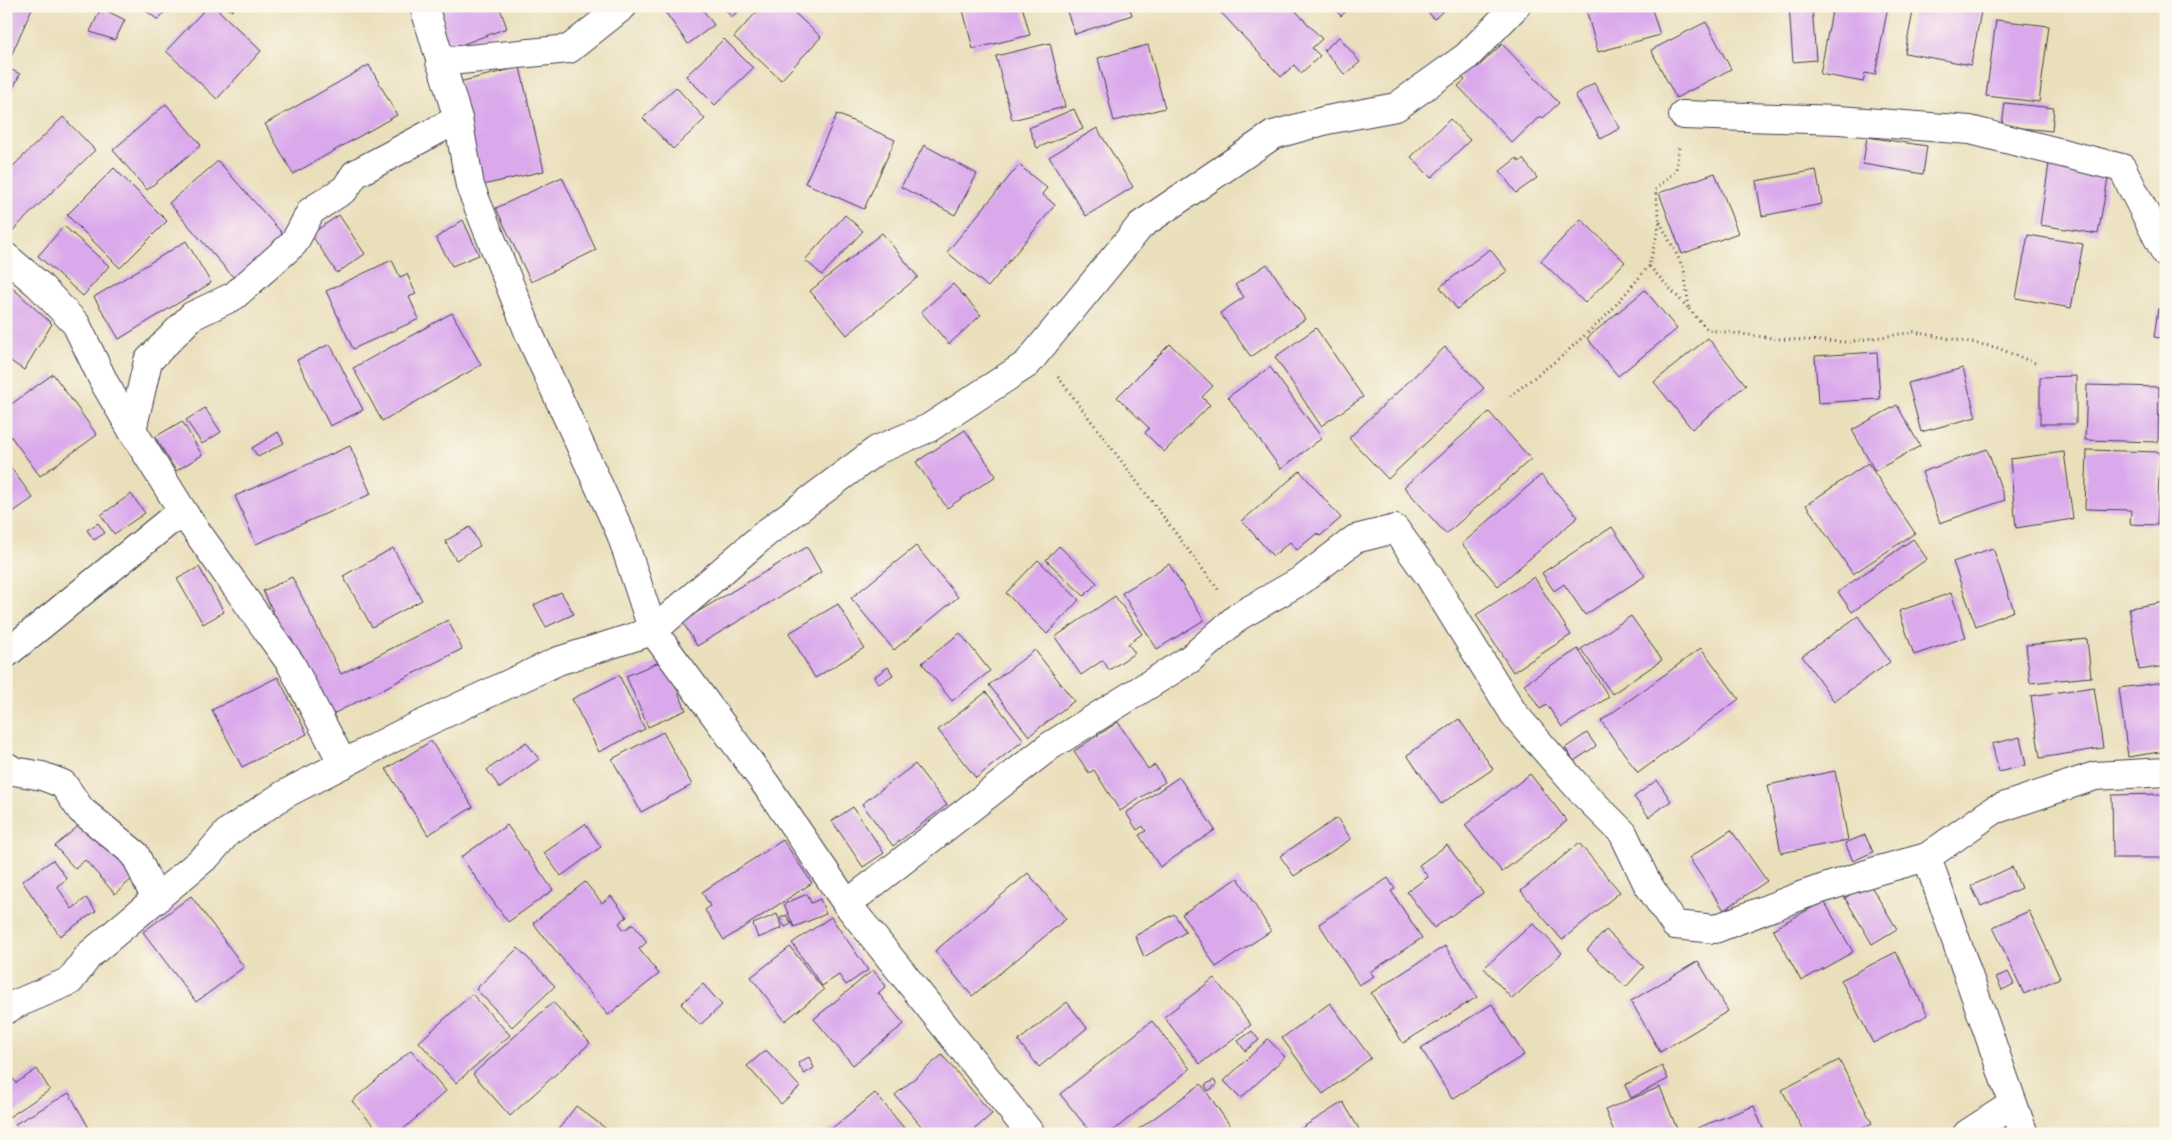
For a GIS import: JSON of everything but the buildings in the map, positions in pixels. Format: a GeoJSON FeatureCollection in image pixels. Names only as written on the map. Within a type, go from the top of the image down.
{"type":"FeatureCollection","features":[{"type":"Feature","properties":{"kind":"street"},"geometry":{"type":"LineString","coordinates":[[424,6],[458,119],[470,186],[531,338],[621,534],[653,631],[767,786],[847,904],[1030,1134]]}},
{"type":"Feature","properties":{"kind":"street"},"geometry":{"type":"LineString","coordinates":[[440,62],[569,49],[624,6]]}},
{"type":"Feature","properties":{"kind":"street"},"geometry":{"type":"LineString","coordinates":[[10,1004],[70,981],[89,955],[208,855],[228,832],[285,794],[558,661],[653,631],[766,534],[877,450],[929,428],[1027,364],[1141,225],[1273,135],[1327,120],[1396,108],[1466,57],[1516,6]]}},
{"type":"Feature","properties":{"kind":"street"},"geometry":{"type":"LineString","coordinates":[[1683,115],[1839,120],[1970,130],[2122,168],[2166,254]]}},
{"type":"Feature","properties":{"kind":"street"},"geometry":{"type":"LineString","coordinates":[[132,430],[148,361],[192,316],[234,296],[294,243],[311,211],[345,189],[355,174],[458,119]]}},
{"type":"Feature","properties":{"kind":"street"},"geometry":{"type":"LineString","coordinates":[[6,257],[39,286],[76,324],[100,376],[132,430],[185,515],[291,664],[344,764]]}},
{"type":"Feature","properties":{"kind":"street"},"geometry":{"type":"LineString","coordinates":[[6,654],[168,522],[185,515]]}},
{"type":"Feature","properties":{"kind":"street"},"geometry":{"type":"LineString","coordinates":[[847,904],[1050,746],[1190,659],[1239,616],[1302,580],[1355,540],[1395,529],[1430,576],[1514,714],[1582,792],[1623,833],[1647,883],[1675,925],[1715,929],[1812,892],[1927,856],[1994,810],[2096,776],[2166,772]]}},
{"type":"Feature","properties":{"kind":"street"},"geometry":{"type":"LineString","coordinates":[[6,766],[14,771],[42,776],[63,784],[81,810],[135,854],[156,900]]}},
{"type":"Feature","properties":{"kind":"street"},"geometry":{"type":"LineString","coordinates":[[1927,856],[2024,1134]]}},
{"type":"Feature","properties":{"kind":"street"},"geometry":{"type":"LineString","coordinates":[[1967,1134],[2012,1104]]}},
{"type":"Feature","properties":{"kind":"path"},"geometry":{"type":"LineString","coordinates":[[1683,115],[1676,170],[1656,190],[1660,222],[1684,269],[1689,309]]}},
{"type":"Feature","properties":{"kind":"path"},"geometry":{"type":"LineString","coordinates":[[1510,396],[1562,356],[1609,313],[1649,266],[1660,222]]}},
{"type":"Feature","properties":{"kind":"path"},"geometry":{"type":"LineString","coordinates":[[1649,266],[1708,330],[1781,339],[1847,342],[1914,332],[1995,347],[2035,363]]}},
{"type":"Feature","properties":{"kind":"path"},"geometry":{"type":"LineString","coordinates":[[1052,371],[1239,616]]}}]}
